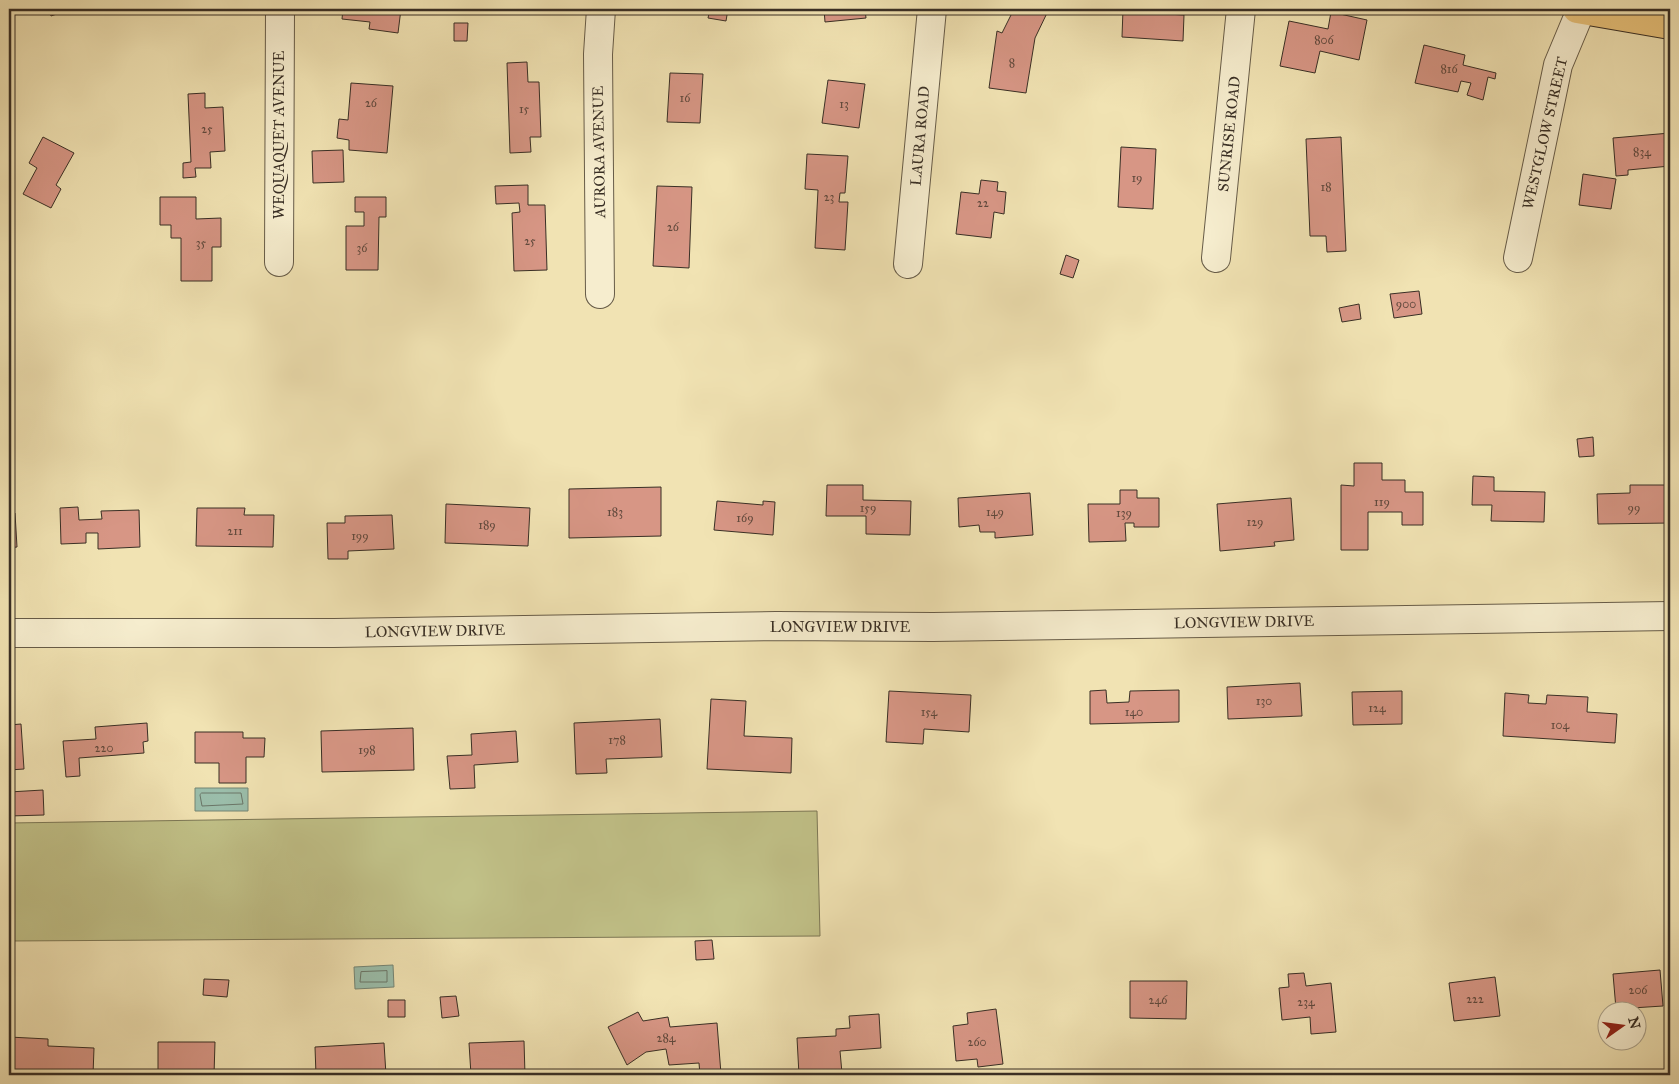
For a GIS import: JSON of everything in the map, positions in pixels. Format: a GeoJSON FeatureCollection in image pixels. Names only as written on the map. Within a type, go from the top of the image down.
{"type":"FeatureCollection","features":[{"type":"Feature","properties":{"kind":"main road"},"geometry":{"type":"LineString","coordinates":[[1579,9],[1670,25]]}},
{"type":"Feature","properties":{"kind":"street","name":"WEQUAQUET AVENUE"},"geometry":{"type":"LineString","coordinates":[[279,262],[280,9]]}},
{"type":"Feature","properties":{"kind":"street","name":"AURORA AVENUE"},"geometry":{"type":"LineString","coordinates":[[600,9],[598,54],[600,294]]}},
{"type":"Feature","properties":{"kind":"street","name":"LAURA ROAD"},"geometry":{"type":"LineString","coordinates":[[908,264],[932,9]]}},
{"type":"Feature","properties":{"kind":"street","name":"SUNRISE ROAD"},"geometry":{"type":"LineString","coordinates":[[1216,258],[1241,9]]}},
{"type":"Feature","properties":{"kind":"street","name":"WESTGLOW STREET"},"geometry":{"type":"LineString","coordinates":[[1518,258],[1558,65],[1579,9]]}},
{"type":"Feature","properties":{"kind":"street","name":"LONGVIEW DRIVE"},"geometry":{"type":"LineString","coordinates":[[9,633],[334,633],[776,626],[933,627],[1670,616]]}},
{"type":"Feature","properties":{"kind":"green space"},"geometry":{"type":"Polygon","coordinates":[[[817,811],[820,936],[9,941],[9,823],[817,811]]]}},
{"type":"Feature","properties":{"kind":"water"},"geometry":{"type":"Polygon","coordinates":[[[195,788],[248,788],[248,811],[195,811],[195,788]]]}},
{"type":"Feature","properties":{"kind":"water"},"geometry":{"type":"Polygon","coordinates":[[[393,965],[394,987],[355,989],[354,967],[393,965]]]}},
{"type":"Feature","properties":{"kind":"building"},"geometry":{"type":"Polygon","coordinates":[[[49,9],[71,9],[51,16],[49,9]]]}},
{"type":"Feature","properties":{"kind":"building"},"geometry":{"type":"Polygon","coordinates":[[[343,9],[401,9],[398,33],[369,29],[370,22],[342,19],[343,9]]]}},
{"type":"Feature","properties":{"kind":"building"},"geometry":{"type":"Polygon","coordinates":[[[710,9],[728,9],[726,21],[708,18],[710,9]]]}},
{"type":"Feature","properties":{"kind":"building"},"geometry":{"type":"Polygon","coordinates":[[[824,9],[865,9],[866,18],[825,22],[824,9]]]}},
{"type":"Feature","properties":{"kind":"building"},"geometry":{"type":"Polygon","coordinates":[[[1014,9],[1043,9],[1048,11],[1035,38],[1026,93],[989,88],[997,31],[1002,33],[1014,9]]]}},
{"type":"Feature","properties":{"kind":"building"},"geometry":{"type":"Polygon","coordinates":[[[1123,9],[1167,9],[1167,14],[1184,15],[1183,41],[1122,37],[1123,9]]]}},
{"type":"Feature","properties":{"kind":"building"},"geometry":{"type":"Polygon","coordinates":[[[1331,12],[1367,20],[1359,60],[1320,51],[1315,73],[1280,66],[1289,21],[1328,29],[1331,12]]]}},
{"type":"Feature","properties":{"kind":"building"},"geometry":{"type":"Polygon","coordinates":[[[454,23],[468,23],[467,41],[454,41],[454,23]]]}},
{"type":"Feature","properties":{"kind":"building"},"geometry":{"type":"Polygon","coordinates":[[[1424,45],[1465,55],[1463,65],[1496,73],[1495,79],[1488,77],[1483,100],[1467,95],[1471,83],[1461,81],[1458,92],[1415,83],[1424,45]]]}},
{"type":"Feature","properties":{"kind":"building"},"geometry":{"type":"Polygon","coordinates":[[[527,62],[528,82],[539,82],[541,137],[530,137],[531,152],[510,153],[507,63],[527,62]]]}},
{"type":"Feature","properties":{"kind":"building"},"geometry":{"type":"Polygon","coordinates":[[[670,73],[703,74],[700,123],[667,122],[670,73]]]}},
{"type":"Feature","properties":{"kind":"building"},"geometry":{"type":"Polygon","coordinates":[[[828,80],[865,84],[859,128],[822,123],[828,80]]]}},
{"type":"Feature","properties":{"kind":"building"},"geometry":{"type":"Polygon","coordinates":[[[351,83],[393,86],[387,153],[349,150],[349,140],[337,138],[339,119],[348,120],[351,83]]]}},
{"type":"Feature","properties":{"kind":"building"},"geometry":{"type":"Polygon","coordinates":[[[205,93],[205,108],[223,107],[225,151],[210,152],[211,168],[195,168],[196,177],[183,178],[183,163],[191,162],[188,94],[205,93]]]}},
{"type":"Feature","properties":{"kind":"building"},"geometry":{"type":"Polygon","coordinates":[[[1670,133],[1670,166],[1628,170],[1628,175],[1616,176],[1613,138],[1670,133]]]}},
{"type":"Feature","properties":{"kind":"building"},"geometry":{"type":"Polygon","coordinates":[[[43,137],[74,153],[56,185],[61,189],[51,208],[23,194],[37,168],[29,163],[43,137]]]}},
{"type":"Feature","properties":{"kind":"building"},"geometry":{"type":"Polygon","coordinates":[[[1341,137],[1346,251],[1327,252],[1326,236],[1310,236],[1306,139],[1341,137]]]}},
{"type":"Feature","properties":{"kind":"building"},"geometry":{"type":"Polygon","coordinates":[[[1121,147],[1156,149],[1153,209],[1118,207],[1121,147]]]}},
{"type":"Feature","properties":{"kind":"building"},"geometry":{"type":"Polygon","coordinates":[[[343,150],[344,182],[313,183],[312,151],[343,150]]]}},
{"type":"Feature","properties":{"kind":"building"},"geometry":{"type":"Polygon","coordinates":[[[807,154],[848,156],[845,193],[840,193],[839,202],[848,202],[845,250],[815,248],[818,190],[805,189],[807,154]]]}},
{"type":"Feature","properties":{"kind":"building"},"geometry":{"type":"Polygon","coordinates":[[[1583,174],[1616,179],[1611,209],[1579,205],[1583,174]]]}},
{"type":"Feature","properties":{"kind":"building"},"geometry":{"type":"Polygon","coordinates":[[[981,180],[998,182],[997,191],[1006,192],[1004,214],[994,212],[991,238],[956,234],[961,192],[979,194],[981,180]]]}},
{"type":"Feature","properties":{"kind":"building"},"geometry":{"type":"Polygon","coordinates":[[[528,185],[528,205],[545,205],[547,270],[514,271],[512,213],[520,212],[519,203],[496,204],[495,186],[528,185]]]}},
{"type":"Feature","properties":{"kind":"building"},"geometry":{"type":"Polygon","coordinates":[[[657,186],[692,187],[689,268],[653,266],[657,186]]]}},
{"type":"Feature","properties":{"kind":"building"},"geometry":{"type":"Polygon","coordinates":[[[160,197],[196,197],[196,219],[221,218],[221,247],[212,247],[212,281],[181,281],[181,238],[171,238],[171,225],[160,225],[160,197]]]}},
{"type":"Feature","properties":{"kind":"building"},"geometry":{"type":"Polygon","coordinates":[[[355,197],[386,197],[386,217],[379,217],[378,270],[346,270],[346,226],[364,226],[364,212],[355,212],[355,197]]]}},
{"type":"Feature","properties":{"kind":"building"},"geometry":{"type":"Polygon","coordinates":[[[1066,255],[1079,260],[1073,278],[1060,274],[1066,255]]]}},
{"type":"Feature","properties":{"kind":"building"},"geometry":{"type":"Polygon","coordinates":[[[1419,291],[1422,314],[1394,318],[1390,294],[1419,291]]]}},
{"type":"Feature","properties":{"kind":"building"},"geometry":{"type":"Polygon","coordinates":[[[1359,304],[1361,319],[1342,322],[1339,308],[1359,304]]]}},
{"type":"Feature","properties":{"kind":"building"},"geometry":{"type":"Polygon","coordinates":[[[1593,437],[1594,456],[1579,457],[1577,439],[1593,437]]]}},
{"type":"Feature","properties":{"kind":"building"},"geometry":{"type":"Polygon","coordinates":[[[1354,463],[1382,463],[1382,480],[1405,480],[1405,492],[1423,492],[1423,525],[1402,525],[1402,512],[1368,512],[1368,550],[1341,550],[1341,485],[1354,486],[1354,463]]]}},
{"type":"Feature","properties":{"kind":"building"},"geometry":{"type":"Polygon","coordinates":[[[1473,476],[1494,477],[1494,491],[1545,492],[1544,522],[1491,521],[1492,505],[1472,505],[1473,476]]]}},
{"type":"Feature","properties":{"kind":"building"},"geometry":{"type":"Polygon","coordinates":[[[827,485],[863,485],[863,500],[911,501],[910,535],[866,534],[866,516],[826,516],[827,485]]]}},
{"type":"Feature","properties":{"kind":"building"},"geometry":{"type":"Polygon","coordinates":[[[1630,485],[1670,485],[1670,523],[1598,524],[1597,494],[1630,493],[1630,485]]]}},
{"type":"Feature","properties":{"kind":"building"},"geometry":{"type":"Polygon","coordinates":[[[661,487],[661,536],[569,538],[569,489],[661,487]]]}},
{"type":"Feature","properties":{"kind":"building"},"geometry":{"type":"Polygon","coordinates":[[[1120,490],[1137,490],[1137,498],[1159,498],[1159,527],[1134,527],[1134,523],[1125,523],[1126,541],[1089,542],[1088,504],[1120,504],[1120,490]]]}},
{"type":"Feature","properties":{"kind":"building"},"geometry":{"type":"Polygon","coordinates":[[[1030,493],[1033,535],[995,538],[995,532],[980,532],[979,525],[959,527],[958,498],[1030,493]]]}},
{"type":"Feature","properties":{"kind":"building"},"geometry":{"type":"Polygon","coordinates":[[[1291,498],[1294,540],[1274,542],[1275,546],[1220,551],[1217,504],[1291,498]]]}},
{"type":"Feature","properties":{"kind":"building"},"geometry":{"type":"Polygon","coordinates":[[[717,501],[763,505],[763,501],[775,502],[773,535],[714,530],[717,501]]]}},
{"type":"Feature","properties":{"kind":"building"},"geometry":{"type":"Polygon","coordinates":[[[446,504],[530,508],[528,546],[445,543],[446,504]]]}},
{"type":"Feature","properties":{"kind":"building"},"geometry":{"type":"Polygon","coordinates":[[[78,507],[79,520],[102,519],[101,511],[139,510],[140,547],[98,549],[98,533],[86,533],[86,543],[61,544],[60,508],[78,507]]]}},
{"type":"Feature","properties":{"kind":"building"},"geometry":{"type":"Polygon","coordinates":[[[197,508],[245,508],[244,515],[274,515],[273,547],[196,546],[197,508]]]}},
{"type":"Feature","properties":{"kind":"building"},"geometry":{"type":"Polygon","coordinates":[[[9,513],[15,513],[17,547],[9,548],[9,513]]]}},
{"type":"Feature","properties":{"kind":"building"},"geometry":{"type":"Polygon","coordinates":[[[392,515],[394,549],[348,551],[348,559],[328,559],[327,523],[345,523],[345,516],[392,515]]]}},
{"type":"Feature","properties":{"kind":"building"},"geometry":{"type":"Polygon","coordinates":[[[1300,683],[1302,716],[1228,719],[1227,687],[1300,683]]]}},
{"type":"Feature","properties":{"kind":"building"},"geometry":{"type":"Polygon","coordinates":[[[1106,690],[1107,703],[1129,702],[1130,691],[1179,690],[1179,722],[1090,724],[1090,691],[1106,690]]]}},
{"type":"Feature","properties":{"kind":"building"},"geometry":{"type":"Polygon","coordinates":[[[889,691],[971,695],[969,732],[924,729],[923,744],[886,742],[889,691]]]}},
{"type":"Feature","properties":{"kind":"building"},"geometry":{"type":"Polygon","coordinates":[[[1402,691],[1402,724],[1353,725],[1352,692],[1402,691]]]}},
{"type":"Feature","properties":{"kind":"building"},"geometry":{"type":"Polygon","coordinates":[[[1505,693],[1529,695],[1528,703],[1546,704],[1547,695],[1588,697],[1587,712],[1617,714],[1615,743],[1503,736],[1505,693]]]}},
{"type":"Feature","properties":{"kind":"building"},"geometry":{"type":"Polygon","coordinates":[[[711,699],[746,701],[744,736],[792,738],[791,773],[707,769],[711,699]]]}},
{"type":"Feature","properties":{"kind":"building"},"geometry":{"type":"Polygon","coordinates":[[[660,719],[662,757],[606,759],[607,773],[576,774],[574,723],[660,719]]]}},
{"type":"Feature","properties":{"kind":"building"},"geometry":{"type":"Polygon","coordinates":[[[147,723],[148,741],[143,742],[144,753],[79,758],[80,776],[66,777],[63,741],[96,739],[95,727],[147,723]]]}},
{"type":"Feature","properties":{"kind":"building"},"geometry":{"type":"Polygon","coordinates":[[[21,724],[24,769],[9,770],[9,725],[21,724]]]}},
{"type":"Feature","properties":{"kind":"building"},"geometry":{"type":"Polygon","coordinates":[[[413,728],[414,770],[322,772],[321,731],[413,728]]]}},
{"type":"Feature","properties":{"kind":"building"},"geometry":{"type":"Polygon","coordinates":[[[516,731],[518,762],[474,765],[475,788],[450,789],[447,756],[472,755],[471,734],[516,731]]]}},
{"type":"Feature","properties":{"kind":"building"},"geometry":{"type":"Polygon","coordinates":[[[195,732],[243,732],[243,738],[265,738],[264,757],[246,757],[246,783],[219,783],[219,763],[195,763],[195,732]]]}},
{"type":"Feature","properties":{"kind":"building"},"geometry":{"type":"Polygon","coordinates":[[[43,790],[44,815],[9,816],[9,792],[43,790]]]}},
{"type":"Feature","properties":{"kind":"building"},"geometry":{"type":"Polygon","coordinates":[[[712,940],[714,959],[696,960],[695,941],[712,940]]]}},
{"type":"Feature","properties":{"kind":"building"},"geometry":{"type":"Polygon","coordinates":[[[1660,970],[1663,1006],[1646,1007],[1646,1002],[1615,1002],[1613,974],[1660,970]]]}},
{"type":"Feature","properties":{"kind":"building"},"geometry":{"type":"Polygon","coordinates":[[[1304,973],[1306,986],[1331,983],[1336,1032],[1311,1034],[1310,1017],[1282,1020],[1279,988],[1289,987],[1288,974],[1304,973]]]}},
{"type":"Feature","properties":{"kind":"building"},"geometry":{"type":"Polygon","coordinates":[[[1495,977],[1500,1016],[1454,1021],[1449,983],[1495,977]]]}},
{"type":"Feature","properties":{"kind":"building"},"geometry":{"type":"Polygon","coordinates":[[[204,979],[229,980],[227,997],[203,995],[204,979]]]}},
{"type":"Feature","properties":{"kind":"building"},"geometry":{"type":"Polygon","coordinates":[[[1130,981],[1187,981],[1186,1019],[1130,1018],[1130,981]]]}},
{"type":"Feature","properties":{"kind":"building"},"geometry":{"type":"Polygon","coordinates":[[[456,996],[459,1016],[442,1018],[440,997],[456,996]]]}},
{"type":"Feature","properties":{"kind":"building"},"geometry":{"type":"Polygon","coordinates":[[[388,1000],[405,1000],[405,1017],[388,1017],[388,1000]]]}},
{"type":"Feature","properties":{"kind":"building"},"geometry":{"type":"Polygon","coordinates":[[[996,1009],[1003,1064],[978,1067],[977,1059],[956,1061],[953,1026],[968,1024],[967,1013],[996,1009]]]}},
{"type":"Feature","properties":{"kind":"building"},"geometry":{"type":"Polygon","coordinates":[[[638,1012],[643,1021],[668,1017],[670,1027],[717,1023],[721,1074],[700,1075],[699,1063],[669,1065],[666,1049],[646,1052],[627,1065],[608,1027],[638,1012]]]}},
{"type":"Feature","properties":{"kind":"building"},"geometry":{"type":"Polygon","coordinates":[[[879,1014],[881,1048],[840,1051],[842,1073],[799,1075],[797,1038],[836,1036],[836,1029],[850,1028],[849,1016],[879,1014]]]}},
{"type":"Feature","properties":{"kind":"building"},"geometry":{"type":"Polygon","coordinates":[[[9,1037],[48,1039],[48,1046],[94,1048],[93,1075],[9,1075],[9,1037]]]}},
{"type":"Feature","properties":{"kind":"building"},"geometry":{"type":"Polygon","coordinates":[[[524,1041],[525,1075],[471,1075],[469,1043],[524,1041]]]}},
{"type":"Feature","properties":{"kind":"building"},"geometry":{"type":"Polygon","coordinates":[[[158,1042],[215,1042],[214,1075],[158,1075],[158,1042]]]}},
{"type":"Feature","properties":{"kind":"building"},"geometry":{"type":"Polygon","coordinates":[[[384,1043],[386,1075],[316,1075],[315,1047],[384,1043]]]}}]}
